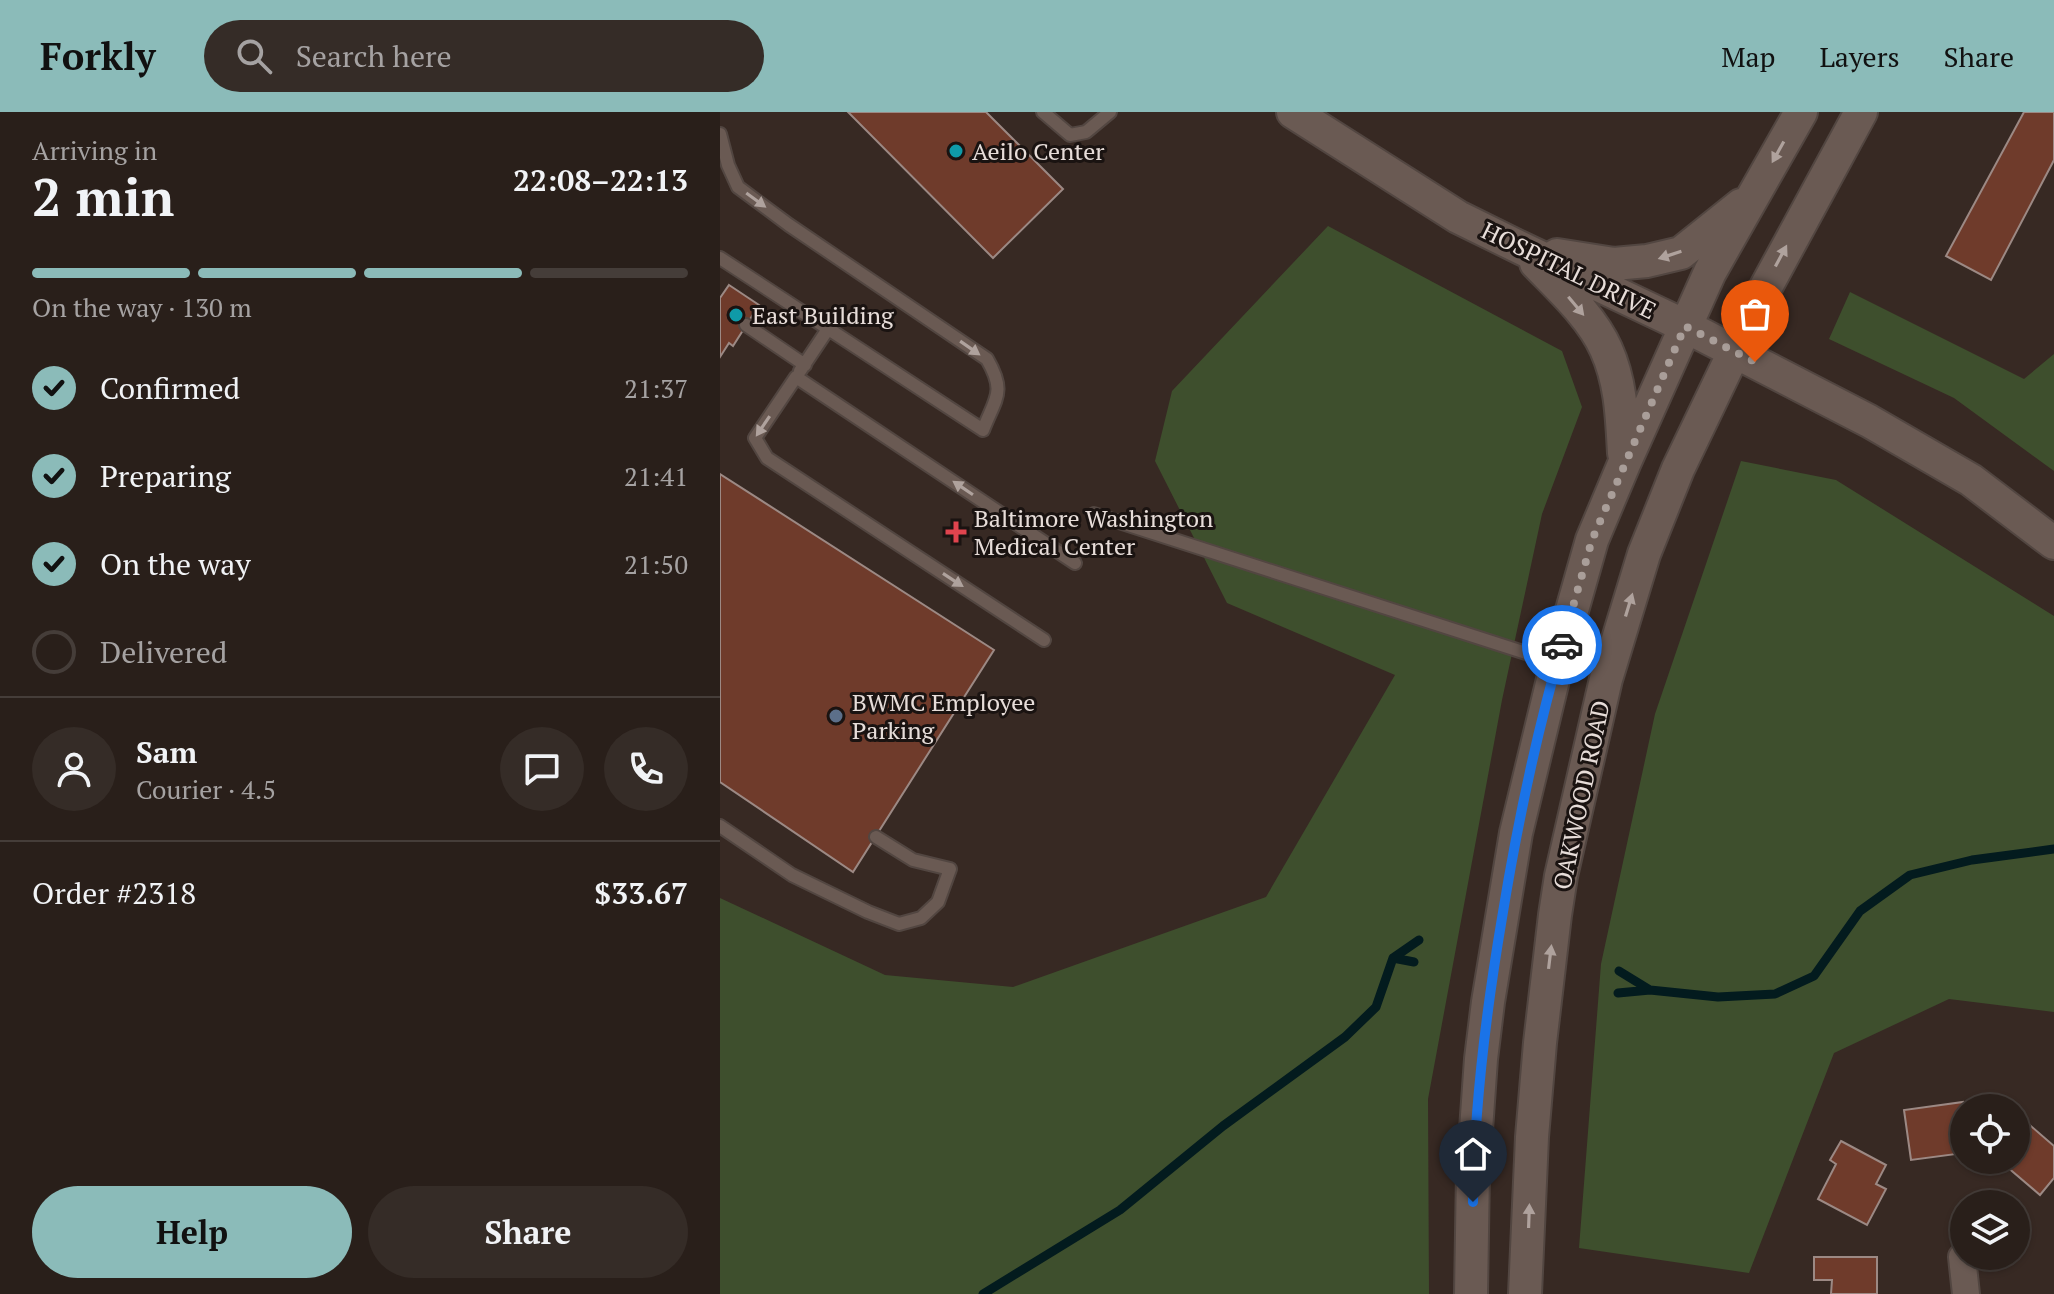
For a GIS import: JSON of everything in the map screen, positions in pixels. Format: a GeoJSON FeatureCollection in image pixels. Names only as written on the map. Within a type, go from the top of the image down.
{"type":"FeatureCollection","features":[{"type":"Feature","properties":{"kind":"street","name":"HOSPITAL DRIVE"},"geometry":{"type":"LineString","coordinates":[[1293,112],[1458,217],[1685,326],[1869,421],[1971,480],[2054,543]]}},
{"type":"Feature","properties":{"kind":"street"},"geometry":{"type":"LineString","coordinates":[[1471,1294],[1473,1172],[1488,1002],[1516,833],[1557,663],[1592,540],[1685,326],[1710,272],[1801,112]]}},
{"type":"Feature","properties":{"kind":"street","name":"OAKWOOD ROAD"},"geometry":{"type":"LineString","coordinates":[[1525,1294],[1533,1121],[1555,915],[1606,679],[1644,554],[1678,469],[1733,351],[1802,217],[1861,112]]}},
{"type":"Feature","properties":{"kind":"street"},"geometry":{"type":"LineString","coordinates":[[1523,249],[1614,264],[1681,253],[1756,193]]}},
{"type":"Feature","properties":{"kind":"street"},"geometry":{"type":"LineString","coordinates":[[1523,249],[1578,307],[1605,345],[1615,374],[1622,412],[1624,464]]}},
{"type":"Feature","properties":{"kind":"street"},"geometry":{"type":"LineString","coordinates":[[1557,663],[1606,679]]}},
{"type":"Feature","properties":{"kind":"street"},"geometry":{"type":"LineString","coordinates":[[1963,1270],[1966,1294]]}},
{"type":"Feature","properties":{"kind":"lane"},"geometry":{"type":"LineString","coordinates":[[1043,112],[1070,135],[1086,132],[1110,112]]}},
{"type":"Feature","properties":{"kind":"lane"},"geometry":{"type":"LineString","coordinates":[[720,134],[738,187],[987,359],[996,376],[999,391],[983,430],[720,258]]}},
{"type":"Feature","properties":{"kind":"lane"},"geometry":{"type":"LineString","coordinates":[[746,325],[805,365]]}},
{"type":"Feature","properties":{"kind":"lane"},"geometry":{"type":"LineString","coordinates":[[828,329],[755,438],[767,458],[1044,640]]}},
{"type":"Feature","properties":{"kind":"lane"},"geometry":{"type":"LineString","coordinates":[[796,377],[1075,563]]}},
{"type":"Feature","properties":{"kind":"lane"},"geometry":{"type":"LineString","coordinates":[[1094,514],[1557,663]]}},
{"type":"Feature","properties":{"kind":"lane"},"geometry":{"type":"LineString","coordinates":[[720,826],[792,875],[868,912],[899,924],[921,918],[938,902],[950,869],[913,860],[876,837]]}},
{"type":"Feature","properties":{"kind":"green space"},"geometry":{"type":"Polygon","coordinates":[[[1328,226],[1562,351],[1582,407],[1542,514],[1502,700],[1428,1099],[1429,1294],[720,1294],[720,898],[885,975],[1013,987],[1266,897],[1395,675],[1227,603],[1155,461],[1172,391],[1328,226]]]}},
{"type":"Feature","properties":{"kind":"green space"},"geometry":{"type":"Polygon","coordinates":[[[1850,292],[2024,379],[2054,354],[2054,471],[1954,398],[1829,339],[1850,292]]]}},
{"type":"Feature","properties":{"kind":"green space"},"geometry":{"type":"Polygon","coordinates":[[[1741,461],[1836,480],[2054,616],[2054,1012],[1949,999],[1834,1053],[1749,1273],[1579,1248],[1601,964],[1655,714],[1741,461]]]}},
{"type":"Feature","properties":{"kind":"building","name":"Aeilo Center"},"geometry":{"type":"Polygon","coordinates":[[[848,112],[986,112],[1063,189],[993,258],[848,112]]]}},
{"type":"Feature","properties":{"kind":"building"},"geometry":{"type":"Polygon","coordinates":[[[2024,112],[2054,112],[2054,160],[1991,280],[1946,256],[2024,112]]]}},
{"type":"Feature","properties":{"kind":"building","name":"East Building"},"geometry":{"type":"Polygon","coordinates":[[[729,285],[759,305],[733,346],[729,343],[720,357],[720,298],[729,285]]]}},
{"type":"Feature","properties":{"kind":"building","name":"BWMC Employee Parking"},"geometry":{"type":"Polygon","coordinates":[[[720,474],[994,650],[853,872],[720,782],[720,474]]]}},
{"type":"Feature","properties":{"kind":"building"},"geometry":{"type":"Polygon","coordinates":[[[1950,1104],[1950,1155],[1911,1160],[1904,1110],[1950,1104]]]}},
{"type":"Feature","properties":{"kind":"building"},"geometry":{"type":"Polygon","coordinates":[[[2030,1125],[2054,1146],[2054,1178],[2040,1195],[2015,1174],[2030,1174],[2030,1125]]]}},
{"type":"Feature","properties":{"kind":"building"},"geometry":{"type":"Polygon","coordinates":[[[1841,1141],[1886,1165],[1876,1184],[1886,1189],[1867,1225],[1818,1199],[1836,1164],[1830,1160],[1841,1141]]]}},
{"type":"Feature","properties":{"kind":"building"},"geometry":{"type":"Polygon","coordinates":[[[1814,1257],[1877,1257],[1877,1294],[1831,1294],[1832,1280],[1814,1280],[1814,1257]]]}},
{"type":"Feature","properties":{"kind":"waterway"},"geometry":{"type":"LineString","coordinates":[[1618,993],[1650,990],[1718,997],[1775,994],[1814,976],[1860,911],[1910,875],[1972,860],[2054,849]]}},
{"type":"Feature","properties":{"kind":"waterway"},"geometry":{"type":"LineString","coordinates":[[1393,958],[1419,940]]}},
{"type":"Feature","properties":{"kind":"waterway"},"geometry":{"type":"LineString","coordinates":[[983,1294],[1120,1210],[1223,1126],[1345,1037],[1376,1007],[1393,958],[1414,962]]}},
{"type":"Feature","properties":{"kind":"waterway"},"geometry":{"type":"LineString","coordinates":[[1619,971],[1650,990]]}},
{"type":"Feature","properties":{"kind":"way so far"},"geometry":{"type":"LineString","coordinates":[[1562,645],[1592,540],[1685,326],[1755,362]]}},
{"type":"Feature","properties":{"kind":"place","name":"Aeilo Center"},"geometry":{"type":"Point","coordinates":[956,151]}},
{"type":"Feature","properties":{"kind":"place","name":"East Building"},"geometry":{"type":"Point","coordinates":[736,315]}},
{"type":"Feature","properties":{"kind":"place","name":"Baltimore Washington Medical Center"},"geometry":{"type":"Point","coordinates":[956,532]}},
{"type":"Feature","properties":{"kind":"place","name":"BWMC Employee Parking"},"geometry":{"type":"Point","coordinates":[836,716]}},
{"type":"Feature","properties":{"kind":"route"},"geometry":{"type":"LineString","coordinates":[[1473,1202],[1481,1059],[1488,1002],[1516,833],[1562,645]]}}]}
